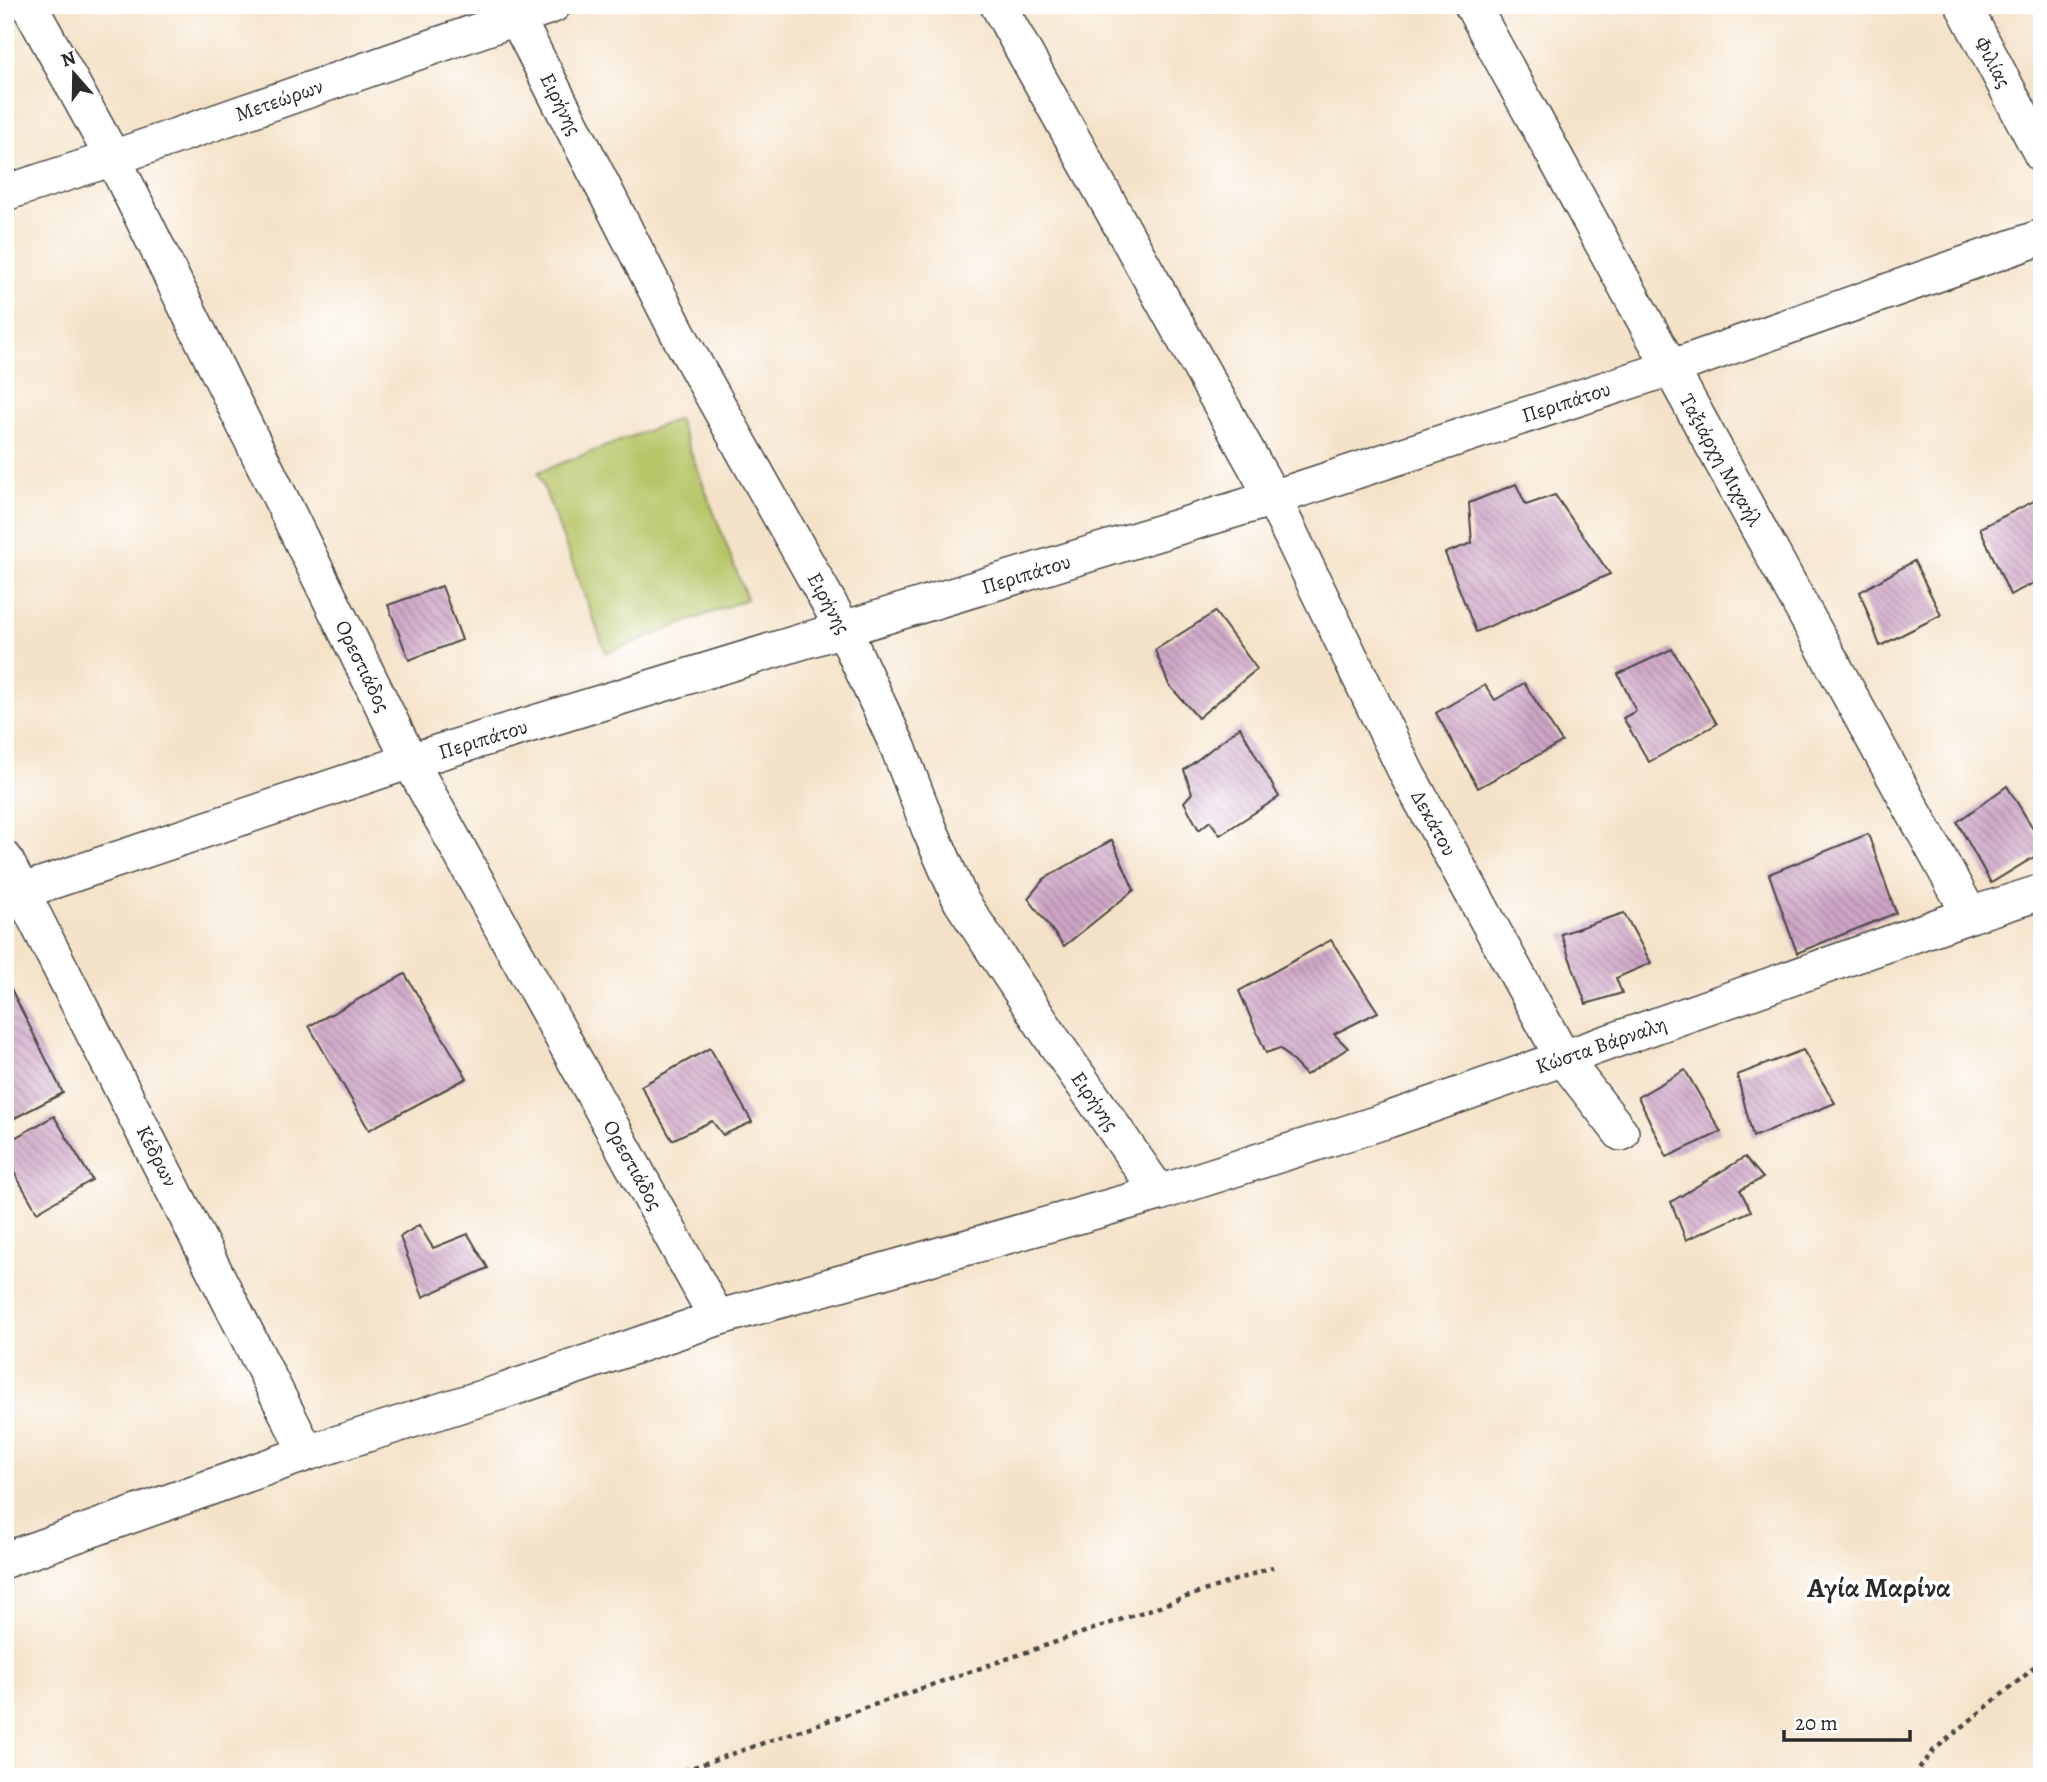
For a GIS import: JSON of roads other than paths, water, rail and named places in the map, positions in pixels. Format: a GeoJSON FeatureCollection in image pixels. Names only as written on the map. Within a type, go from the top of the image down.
{"type":"FeatureCollection","features":[{"type":"Feature","properties":{"kind":"street","name":"Ορεστιάδος"},"geometry":{"type":"LineString","coordinates":[[29,5],[113,158],[410,761],[717,1318]]}},
{"type":"Feature","properties":{"kind":"street","name":"Μετεώρων"},"geometry":{"type":"LineString","coordinates":[[5,193],[113,158],[513,11],[553,5]]}},
{"type":"Feature","properties":{"kind":"street","name":"Δεκάτου"},"geometry":{"type":"LineString","coordinates":[[998,5],[1273,498],[1406,774],[1563,1058],[1621,1133]]}},
{"type":"Feature","properties":{"kind":"street","name":"Ταξιάρχη Μιχαήλ"},"geometry":{"type":"LineString","coordinates":[[1472,5],[1970,915]]}},
{"type":"Feature","properties":{"kind":"street","name":"Φιλίας"},"geometry":{"type":"LineString","coordinates":[[1963,5],[2042,155]]}},
{"type":"Feature","properties":{"kind":"street","name":"Ειρήνης"},"geometry":{"type":"LineString","coordinates":[[513,11],[682,341],[845,629],[898,747],[961,901],[1159,1193]]}},
{"type":"Feature","properties":{"kind":"street","name":"Περιπάτου"},"geometry":{"type":"LineString","coordinates":[[14,895],[410,761],[1273,498],[1670,368],[2042,237]]}},
{"type":"Feature","properties":{"kind":"street","name":"Κέδρων"},"geometry":{"type":"LineString","coordinates":[[5,859],[14,895],[307,1453]]}},
{"type":"Feature","properties":{"kind":"street","name":"Κώστα Βάρναλη"},"geometry":{"type":"LineString","coordinates":[[5,1560],[307,1453],[504,1391],[717,1318],[1159,1193],[1388,1121],[2042,892]]}},
{"type":"Feature","properties":{"kind":"district","name":"Αγία Μαρίνα"},"geometry":{"type":"Point","coordinates":[1879,1588]}}]}
